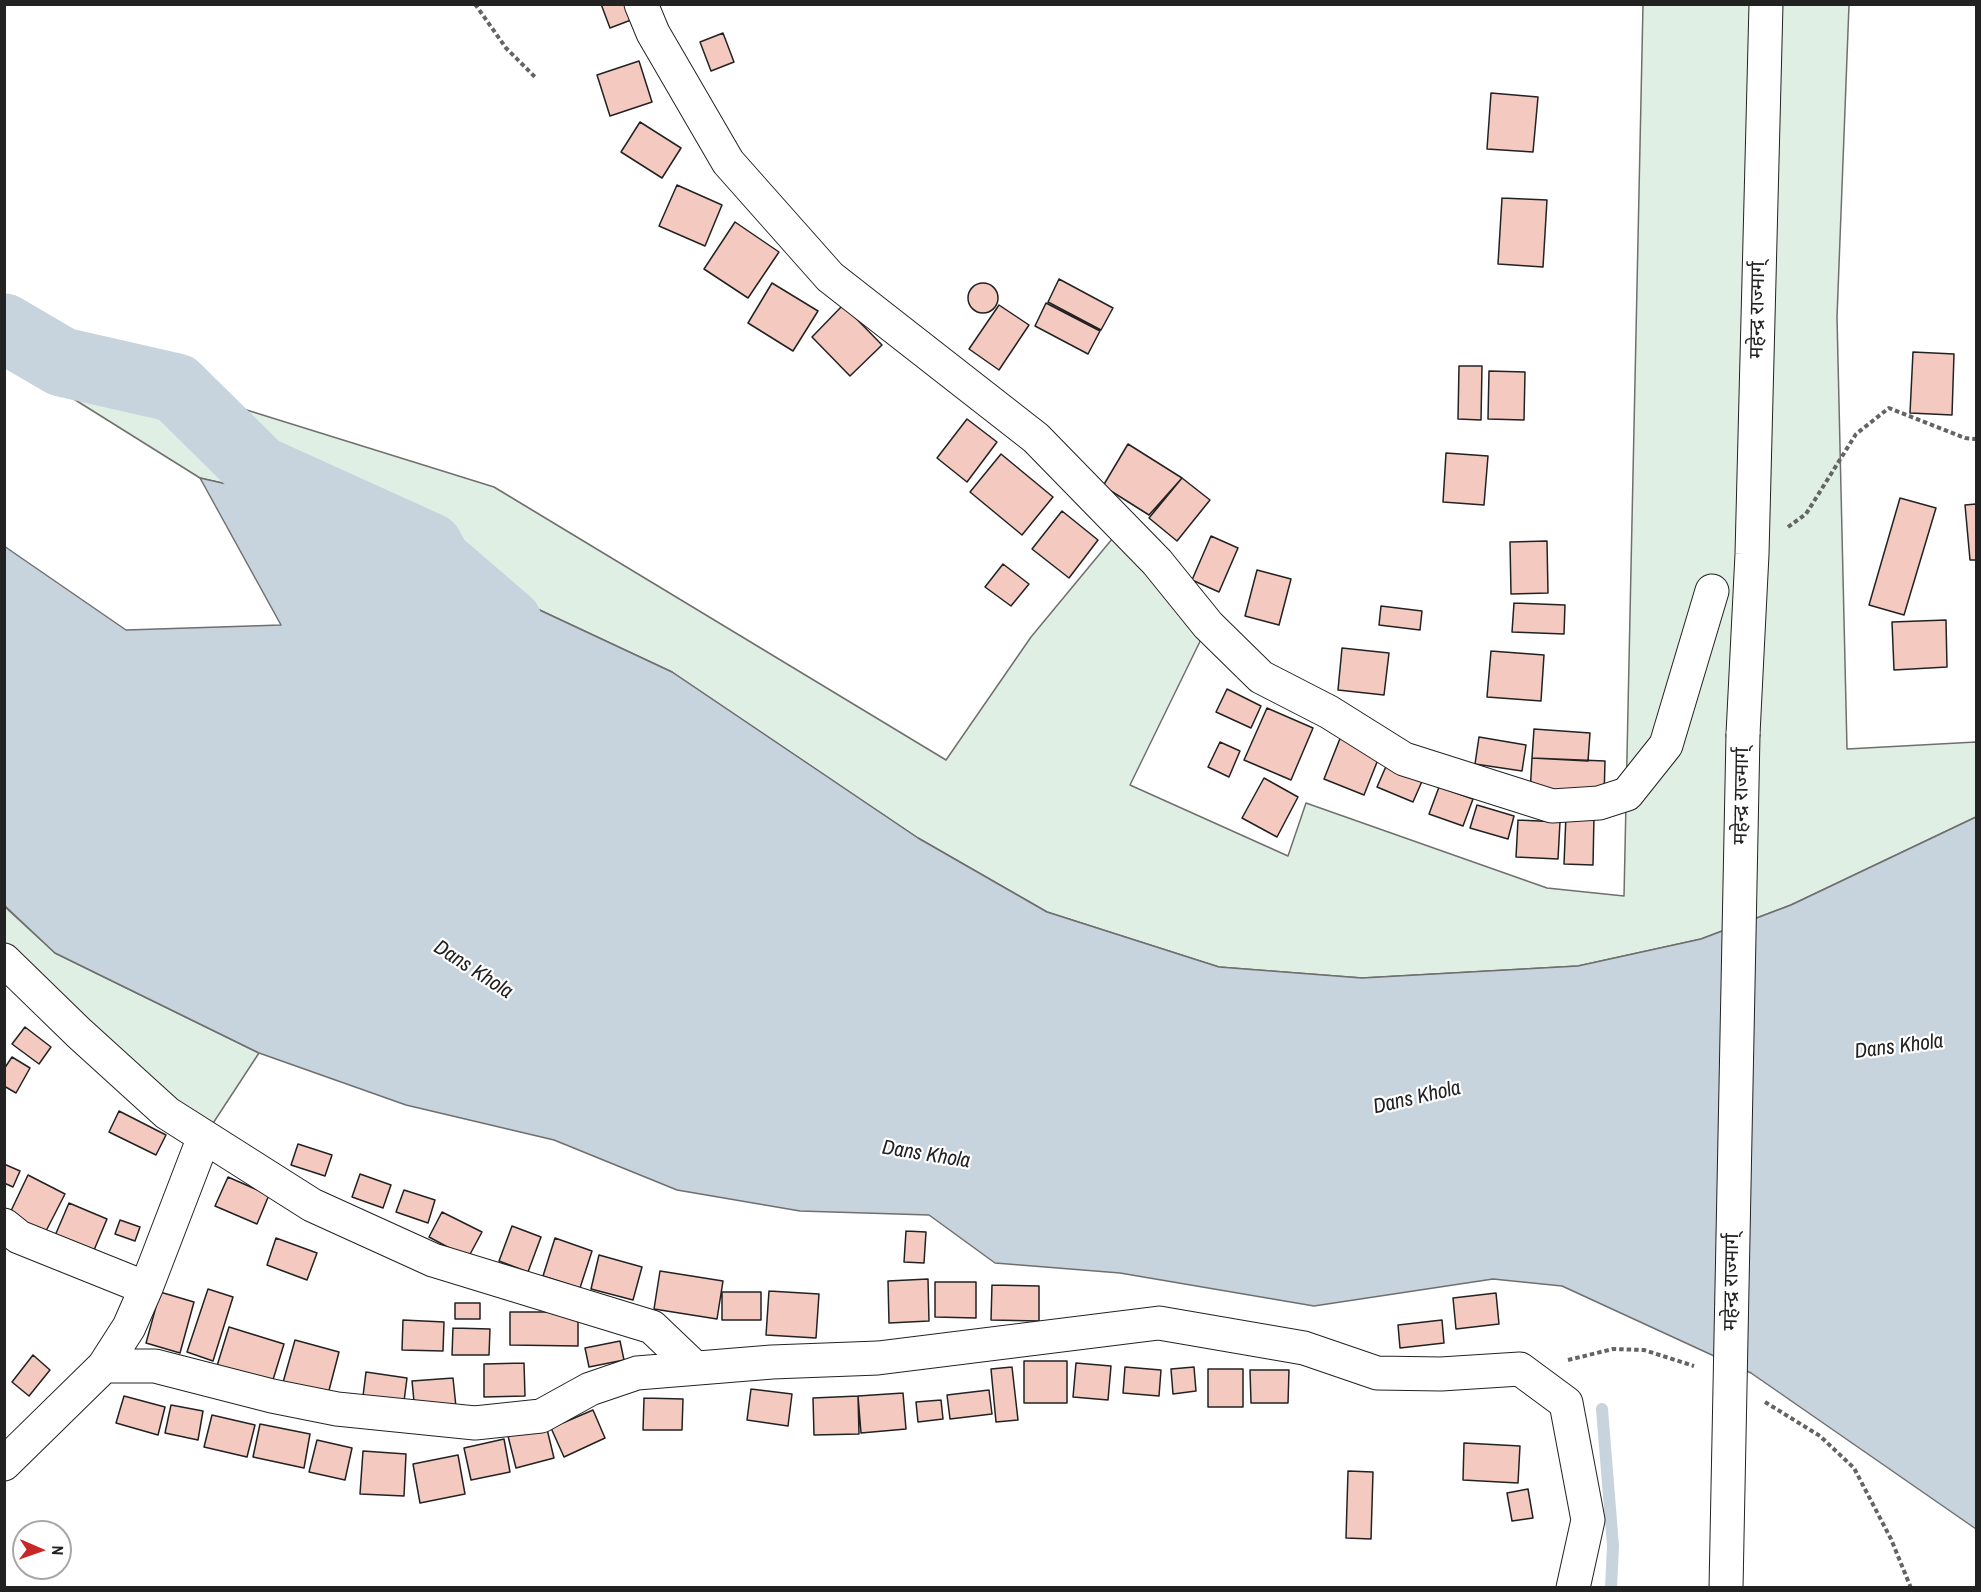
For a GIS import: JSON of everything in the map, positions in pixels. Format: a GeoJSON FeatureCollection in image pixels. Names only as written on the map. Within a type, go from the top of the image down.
{"type":"FeatureCollection","features":[{"type":"Feature","properties":{"kind":"main road"},"geometry":{"type":"LineString","coordinates":[[641,4],[653,33],[728,162],[830,277],[1036,438],[1157,562],[1208,625],[1261,677],[1329,712],[1404,759],[1552,806],[1599,803],[1627,794],[1665,745],[1712,591]]}},
{"type":"Feature","properties":{"kind":"main road","name":"महेन्द्र राज्मार्ग्"},"geometry":{"type":"LineString","coordinates":[[1726,1587],[1743,734],[1752,554],[1766,4]]}},
{"type":"Feature","properties":{"kind":"main road"},"geometry":{"type":"LineString","coordinates":[[4,960],[166,1113],[312,1205],[433,1260],[652,1327],[694,1368]]}},
{"type":"Feature","properties":{"kind":"main road"},"geometry":{"type":"LineString","coordinates":[[4,1464],[104,1366],[129,1327],[204,1137]]}},
{"type":"Feature","properties":{"kind":"main road"},"geometry":{"type":"LineString","coordinates":[[4,1225],[19,1237],[146,1288]]}},
{"type":"Feature","properties":{"kind":"main road"},"geometry":{"type":"LineString","coordinates":[[104,1366],[155,1366],[272,1396],[337,1409],[475,1423],[541,1416],[590,1389],[636,1373],[879,1358],[1159,1323],[1304,1348],[1377,1373],[1441,1374],[1520,1369],[1566,1403],[1588,1521],[1573,1587]]}},
{"type":"Feature","properties":{"kind":"path"},"geometry":{"type":"LineString","coordinates":[[475,4],[506,48],[535,76]]}},
{"type":"Feature","properties":{"kind":"path"},"geometry":{"type":"LineString","coordinates":[[1752,554],[1806,514],[1856,434],[1889,408],[1965,438],[1977,439]]}},
{"type":"Feature","properties":{"kind":"green space"},"geometry":{"type":"Polygon","coordinates":[[[1643,5],[1849,5],[1837,317],[1847,749],[1976,742],[1976,817],[1791,905],[1701,939],[1578,966],[1362,978],[1219,967],[1047,912],[918,838],[672,672],[437,562],[262,492],[200,478],[5,356],[5,328],[62,362],[176,388],[494,487],[946,760],[1031,637],[1122,527],[1208,625],[1130,785],[1288,856],[1306,803],[1547,888],[1624,896],[1643,5]]]}},
{"type":"Feature","properties":{"kind":"green space"},"geometry":{"type":"Polygon","coordinates":[[[4,906],[55,953],[259,1053],[204,1137],[5,960],[4,906]]]}},
{"type":"Feature","properties":{"kind":"water","name":"Dans Khola"},"geometry":{"type":"Polygon","coordinates":[[[200,478],[262,492],[437,562],[672,672],[918,838],[1047,912],[1219,967],[1362,978],[1578,966],[1701,939],[1791,905],[1976,817],[1976,1529],[1751,1373],[1562,1286],[1493,1279],[1314,1306],[1120,1273],[995,1263],[929,1215],[800,1211],[677,1190],[554,1140],[406,1105],[259,1053],[55,953],[5,906],[4,546],[126,630],[281,625],[200,478]]]}},
{"type":"Feature","properties":{"kind":"building"},"geometry":{"type":"Polygon","coordinates":[[[601,4],[625,4],[631,20],[610,28],[601,4]]]}},
{"type":"Feature","properties":{"kind":"building"},"geometry":{"type":"Polygon","coordinates":[[[723,33],[734,62],[711,71],[700,42],[723,33]]]}},
{"type":"Feature","properties":{"kind":"building"},"geometry":{"type":"Polygon","coordinates":[[[639,61],[652,102],[610,116],[597,75],[639,61]]]}},
{"type":"Feature","properties":{"kind":"building"},"geometry":{"type":"Polygon","coordinates":[[[1491,93],[1538,97],[1533,152],[1487,149],[1491,93]]]}},
{"type":"Feature","properties":{"kind":"building"},"geometry":{"type":"Polygon","coordinates":[[[640,122],[681,148],[662,178],[621,152],[640,122]]]}},
{"type":"Feature","properties":{"kind":"building"},"geometry":{"type":"Polygon","coordinates":[[[677,185],[722,205],[705,246],[659,226],[677,185]]]}},
{"type":"Feature","properties":{"kind":"building"},"geometry":{"type":"Polygon","coordinates":[[[1502,198],[1547,200],[1543,267],[1498,264],[1502,198]]]}},
{"type":"Feature","properties":{"kind":"building"},"geometry":{"type":"Polygon","coordinates":[[[735,222],[779,252],[748,298],[704,269],[735,222]]]}},
{"type":"Feature","properties":{"kind":"building"},"geometry":{"type":"Polygon","coordinates":[[[1059,279],[1113,308],[1101,330],[1048,302],[1059,279]]]}},
{"type":"Feature","properties":{"kind":"building"},"geometry":{"type":"Polygon","coordinates":[[[772,283],[818,311],[793,351],[748,323],[772,283]]]}},
{"type":"Feature","properties":{"kind":"building"},"geometry":{"type":"Polygon","coordinates":[[[983,283],[994,287],[998,298],[994,309],[983,313],[972,309],[968,298],[972,287],[983,283]]]}},
{"type":"Feature","properties":{"kind":"building"},"geometry":{"type":"Polygon","coordinates":[[[1046,303],[1100,331],[1088,354],[1035,326],[1046,303]]]}},
{"type":"Feature","properties":{"kind":"building"},"geometry":{"type":"Polygon","coordinates":[[[843,305],[882,345],[850,376],[812,337],[843,305]]]}},
{"type":"Feature","properties":{"kind":"building"},"geometry":{"type":"Polygon","coordinates":[[[999,305],[1029,325],[999,370],[969,349],[999,305]]]}},
{"type":"Feature","properties":{"kind":"building"},"geometry":{"type":"Polygon","coordinates":[[[1913,352],[1954,354],[1952,415],[1910,413],[1913,352]]]}},
{"type":"Feature","properties":{"kind":"building"},"geometry":{"type":"Polygon","coordinates":[[[1459,366],[1482,366],[1481,420],[1458,419],[1459,366]]]}},
{"type":"Feature","properties":{"kind":"building"},"geometry":{"type":"Polygon","coordinates":[[[1489,371],[1525,372],[1524,420],[1488,419],[1489,371]]]}},
{"type":"Feature","properties":{"kind":"building"},"geometry":{"type":"Polygon","coordinates":[[[967,419],[997,442],[967,482],[937,458],[967,419]]]}},
{"type":"Feature","properties":{"kind":"building"},"geometry":{"type":"Polygon","coordinates":[[[1128,444],[1182,478],[1149,515],[1103,486],[1128,444]]]}},
{"type":"Feature","properties":{"kind":"building"},"geometry":{"type":"Polygon","coordinates":[[[1446,453],[1488,456],[1484,505],[1443,502],[1446,453]]]}},
{"type":"Feature","properties":{"kind":"building"},"geometry":{"type":"Polygon","coordinates":[[[1001,454],[1053,497],[1022,535],[970,492],[1001,454]]]}},
{"type":"Feature","properties":{"kind":"building"},"geometry":{"type":"Polygon","coordinates":[[[1182,478],[1210,500],[1177,541],[1149,518],[1182,478]]]}},
{"type":"Feature","properties":{"kind":"building"},"geometry":{"type":"Polygon","coordinates":[[[1900,498],[1936,508],[1904,615],[1869,605],[1900,498]]]}},
{"type":"Feature","properties":{"kind":"building"},"geometry":{"type":"Polygon","coordinates":[[[1976,504],[1976,560],[1970,560],[1965,505],[1976,504]]]}},
{"type":"Feature","properties":{"kind":"building"},"geometry":{"type":"Polygon","coordinates":[[[1062,511],[1098,540],[1069,578],[1032,549],[1062,511]]]}},
{"type":"Feature","properties":{"kind":"building"},"geometry":{"type":"Polygon","coordinates":[[[1211,536],[1238,548],[1219,592],[1192,580],[1211,536]]]}},
{"type":"Feature","properties":{"kind":"building"},"geometry":{"type":"Polygon","coordinates":[[[1547,541],[1548,593],[1511,594],[1510,542],[1547,541]]]}},
{"type":"Feature","properties":{"kind":"building"},"geometry":{"type":"Polygon","coordinates":[[[1003,564],[1029,584],[1011,606],[985,587],[1003,564]]]}},
{"type":"Feature","properties":{"kind":"building"},"geometry":{"type":"Polygon","coordinates":[[[1257,570],[1291,579],[1279,625],[1245,616],[1257,570]]]}},
{"type":"Feature","properties":{"kind":"building"},"geometry":{"type":"Polygon","coordinates":[[[1514,603],[1565,605],[1564,634],[1512,632],[1514,603]]]}},
{"type":"Feature","properties":{"kind":"building"},"geometry":{"type":"Polygon","coordinates":[[[1381,606],[1422,611],[1420,630],[1379,625],[1381,606]]]}},
{"type":"Feature","properties":{"kind":"building"},"geometry":{"type":"Polygon","coordinates":[[[1946,620],[1947,667],[1894,670],[1892,622],[1946,620]]]}},
{"type":"Feature","properties":{"kind":"building"},"geometry":{"type":"Polygon","coordinates":[[[1342,648],[1389,653],[1384,695],[1338,690],[1342,648]]]}},
{"type":"Feature","properties":{"kind":"building"},"geometry":{"type":"Polygon","coordinates":[[[1491,651],[1544,655],[1541,701],[1487,697],[1491,651]]]}},
{"type":"Feature","properties":{"kind":"building"},"geometry":{"type":"Polygon","coordinates":[[[1227,689],[1261,706],[1251,728],[1216,712],[1227,689]]]}},
{"type":"Feature","properties":{"kind":"building"},"geometry":{"type":"Polygon","coordinates":[[[1267,708],[1313,728],[1291,780],[1244,760],[1267,708]]]}},
{"type":"Feature","properties":{"kind":"building"},"geometry":{"type":"Polygon","coordinates":[[[1534,729],[1590,733],[1588,761],[1532,758],[1534,729]]]}},
{"type":"Feature","properties":{"kind":"building"},"geometry":{"type":"Polygon","coordinates":[[[1341,736],[1381,752],[1364,795],[1324,779],[1341,736]]]}},
{"type":"Feature","properties":{"kind":"building"},"geometry":{"type":"Polygon","coordinates":[[[1479,737],[1526,745],[1522,771],[1475,764],[1479,737]]]}},
{"type":"Feature","properties":{"kind":"building"},"geometry":{"type":"Polygon","coordinates":[[[1220,742],[1240,751],[1229,777],[1208,767],[1220,742]]]}},
{"type":"Feature","properties":{"kind":"building"},"geometry":{"type":"Polygon","coordinates":[[[1532,758],[1605,761],[1604,798],[1530,794],[1532,758]]]}},
{"type":"Feature","properties":{"kind":"building"},"geometry":{"type":"Polygon","coordinates":[[[1387,764],[1423,779],[1413,802],[1377,787],[1387,764]]]}},
{"type":"Feature","properties":{"kind":"building"},"geometry":{"type":"Polygon","coordinates":[[[1264,778],[1298,797],[1277,837],[1242,818],[1264,778]]]}},
{"type":"Feature","properties":{"kind":"building"},"geometry":{"type":"Polygon","coordinates":[[[1439,787],[1473,799],[1463,826],[1429,814],[1439,787]]]}},
{"type":"Feature","properties":{"kind":"building"},"geometry":{"type":"Polygon","coordinates":[[[1477,805],[1514,816],[1508,839],[1470,828],[1477,805]]]}},
{"type":"Feature","properties":{"kind":"building"},"geometry":{"type":"Polygon","coordinates":[[[1566,815],[1594,816],[1593,865],[1564,864],[1566,815]]]}},
{"type":"Feature","properties":{"kind":"building"},"geometry":{"type":"Polygon","coordinates":[[[1518,820],[1560,822],[1558,859],[1516,857],[1518,820]]]}},
{"type":"Feature","properties":{"kind":"building"},"geometry":{"type":"Polygon","coordinates":[[[25,1027],[51,1047],[39,1064],[12,1044],[25,1027]]]}},
{"type":"Feature","properties":{"kind":"building"},"geometry":{"type":"Polygon","coordinates":[[[12,1057],[30,1068],[16,1093],[4,1086],[4,1069],[12,1057]]]}},
{"type":"Feature","properties":{"kind":"building"},"geometry":{"type":"Polygon","coordinates":[[[119,1111],[166,1135],[156,1155],[109,1132],[119,1111]]]}},
{"type":"Feature","properties":{"kind":"building"},"geometry":{"type":"Polygon","coordinates":[[[298,1144],[332,1155],[325,1176],[291,1165],[298,1144]]]}},
{"type":"Feature","properties":{"kind":"building"},"geometry":{"type":"Polygon","coordinates":[[[4,1164],[20,1171],[13,1187],[4,1183],[4,1164]]]}},
{"type":"Feature","properties":{"kind":"building"},"geometry":{"type":"Polygon","coordinates":[[[360,1174],[391,1185],[383,1208],[352,1197],[360,1174]]]}},
{"type":"Feature","properties":{"kind":"building"},"geometry":{"type":"Polygon","coordinates":[[[28,1175],[65,1194],[45,1233],[9,1215],[28,1175]]]}},
{"type":"Feature","properties":{"kind":"building"},"geometry":{"type":"Polygon","coordinates":[[[228,1177],[269,1195],[257,1224],[215,1206],[228,1177]]]}},
{"type":"Feature","properties":{"kind":"building"},"geometry":{"type":"Polygon","coordinates":[[[404,1190],[435,1200],[428,1223],[396,1212],[404,1190]]]}},
{"type":"Feature","properties":{"kind":"building"},"geometry":{"type":"Polygon","coordinates":[[[69,1203],[107,1219],[92,1255],[54,1238],[69,1203]]]}},
{"type":"Feature","properties":{"kind":"building"},"geometry":{"type":"Polygon","coordinates":[[[442,1212],[482,1232],[468,1258],[429,1237],[442,1212]]]}},
{"type":"Feature","properties":{"kind":"building"},"geometry":{"type":"Polygon","coordinates":[[[120,1220],[140,1227],[135,1241],[115,1234],[120,1220]]]}},
{"type":"Feature","properties":{"kind":"building"},"geometry":{"type":"Polygon","coordinates":[[[512,1226],[541,1237],[528,1272],[499,1261],[512,1226]]]}},
{"type":"Feature","properties":{"kind":"building"},"geometry":{"type":"Polygon","coordinates":[[[906,1231],[926,1232],[924,1263],[904,1262],[906,1231]]]}},
{"type":"Feature","properties":{"kind":"building"},"geometry":{"type":"Polygon","coordinates":[[[276,1238],[317,1253],[307,1280],[267,1265],[276,1238]]]}},
{"type":"Feature","properties":{"kind":"building"},"geometry":{"type":"Polygon","coordinates":[[[555,1238],[592,1251],[580,1288],[543,1276],[555,1238]]]}},
{"type":"Feature","properties":{"kind":"building"},"geometry":{"type":"Polygon","coordinates":[[[599,1255],[642,1267],[633,1300],[591,1289],[599,1255]]]}},
{"type":"Feature","properties":{"kind":"building"},"geometry":{"type":"Polygon","coordinates":[[[660,1271],[723,1281],[717,1319],[654,1309],[660,1271]]]}},
{"type":"Feature","properties":{"kind":"building"},"geometry":{"type":"Polygon","coordinates":[[[928,1279],[929,1321],[889,1323],[888,1281],[928,1279]]]}},
{"type":"Feature","properties":{"kind":"building"},"geometry":{"type":"Polygon","coordinates":[[[935,1282],[976,1282],[976,1318],[935,1317],[935,1282]]]}},
{"type":"Feature","properties":{"kind":"building"},"geometry":{"type":"Polygon","coordinates":[[[992,1285],[1039,1286],[1039,1321],[991,1320],[992,1285]]]}},
{"type":"Feature","properties":{"kind":"building"},"geometry":{"type":"Polygon","coordinates":[[[208,1289],[233,1297],[213,1361],[187,1352],[208,1289]]]}},
{"type":"Feature","properties":{"kind":"building"},"geometry":{"type":"Polygon","coordinates":[[[769,1291],[819,1294],[816,1338],[766,1335],[769,1291]]]}},
{"type":"Feature","properties":{"kind":"building"},"geometry":{"type":"Polygon","coordinates":[[[160,1292],[194,1302],[180,1353],[146,1343],[160,1292]]]}},
{"type":"Feature","properties":{"kind":"building"},"geometry":{"type":"Polygon","coordinates":[[[722,1292],[761,1292],[761,1320],[722,1320],[722,1292]]]}},
{"type":"Feature","properties":{"kind":"building"},"geometry":{"type":"Polygon","coordinates":[[[1496,1293],[1499,1324],[1456,1329],[1453,1298],[1496,1293]]]}},
{"type":"Feature","properties":{"kind":"building"},"geometry":{"type":"Polygon","coordinates":[[[455,1303],[480,1303],[480,1319],[455,1319],[455,1303]]]}},
{"type":"Feature","properties":{"kind":"building"},"geometry":{"type":"Polygon","coordinates":[[[510,1312],[578,1312],[578,1346],[510,1345],[510,1312]]]}},
{"type":"Feature","properties":{"kind":"building"},"geometry":{"type":"Polygon","coordinates":[[[403,1320],[444,1322],[443,1351],[402,1350],[403,1320]]]}},
{"type":"Feature","properties":{"kind":"building"},"geometry":{"type":"Polygon","coordinates":[[[1442,1320],[1444,1343],[1400,1348],[1398,1325],[1442,1320]]]}},
{"type":"Feature","properties":{"kind":"building"},"geometry":{"type":"Polygon","coordinates":[[[229,1327],[284,1344],[272,1383],[217,1366],[229,1327]]]}},
{"type":"Feature","properties":{"kind":"building"},"geometry":{"type":"Polygon","coordinates":[[[453,1328],[490,1329],[489,1355],[452,1355],[453,1328]]]}},
{"type":"Feature","properties":{"kind":"building"},"geometry":{"type":"Polygon","coordinates":[[[295,1340],[339,1352],[327,1398],[282,1386],[295,1340]]]}},
{"type":"Feature","properties":{"kind":"building"},"geometry":{"type":"Polygon","coordinates":[[[620,1341],[624,1360],[589,1367],[585,1348],[620,1341]]]}},
{"type":"Feature","properties":{"kind":"building"},"geometry":{"type":"Polygon","coordinates":[[[33,1355],[50,1370],[29,1396],[12,1382],[33,1355]]]}},
{"type":"Feature","properties":{"kind":"building"},"geometry":{"type":"Polygon","coordinates":[[[1024,1361],[1067,1361],[1067,1403],[1024,1403],[1024,1361]]]}},
{"type":"Feature","properties":{"kind":"building"},"geometry":{"type":"Polygon","coordinates":[[[524,1363],[525,1396],[484,1397],[484,1364],[524,1363]]]}},
{"type":"Feature","properties":{"kind":"building"},"geometry":{"type":"Polygon","coordinates":[[[1076,1363],[1111,1366],[1108,1400],[1073,1397],[1076,1363]]]}},
{"type":"Feature","properties":{"kind":"building"},"geometry":{"type":"Polygon","coordinates":[[[1012,1367],[1018,1420],[996,1422],[991,1369],[1012,1367]]]}},
{"type":"Feature","properties":{"kind":"building"},"geometry":{"type":"Polygon","coordinates":[[[1125,1367],[1161,1370],[1159,1396],[1123,1393],[1125,1367]]]}},
{"type":"Feature","properties":{"kind":"building"},"geometry":{"type":"Polygon","coordinates":[[[1194,1367],[1196,1391],[1173,1394],[1171,1369],[1194,1367]]]}},
{"type":"Feature","properties":{"kind":"building"},"geometry":{"type":"Polygon","coordinates":[[[1208,1369],[1243,1369],[1243,1407],[1208,1407],[1208,1369]]]}},
{"type":"Feature","properties":{"kind":"building"},"geometry":{"type":"Polygon","coordinates":[[[1250,1370],[1289,1370],[1288,1403],[1251,1403],[1250,1370]]]}},
{"type":"Feature","properties":{"kind":"building"},"geometry":{"type":"Polygon","coordinates":[[[366,1372],[407,1378],[403,1409],[362,1404],[366,1372]]]}},
{"type":"Feature","properties":{"kind":"building"},"geometry":{"type":"Polygon","coordinates":[[[453,1378],[456,1407],[415,1412],[412,1381],[453,1378]]]}},
{"type":"Feature","properties":{"kind":"building"},"geometry":{"type":"Polygon","coordinates":[[[751,1389],[792,1394],[788,1426],[747,1420],[751,1389]]]}},
{"type":"Feature","properties":{"kind":"building"},"geometry":{"type":"Polygon","coordinates":[[[989,1390],[992,1414],[950,1419],[947,1395],[989,1390]]]}},
{"type":"Feature","properties":{"kind":"building"},"geometry":{"type":"Polygon","coordinates":[[[903,1393],[906,1429],[861,1433],[858,1396],[903,1393]]]}},
{"type":"Feature","properties":{"kind":"building"},"geometry":{"type":"Polygon","coordinates":[[[124,1396],[165,1407],[158,1435],[116,1423],[124,1396]]]}},
{"type":"Feature","properties":{"kind":"building"},"geometry":{"type":"Polygon","coordinates":[[[858,1396],[859,1434],[814,1435],[813,1398],[858,1396]]]}},
{"type":"Feature","properties":{"kind":"building"},"geometry":{"type":"Polygon","coordinates":[[[644,1398],[683,1399],[682,1430],[643,1430],[644,1398]]]}},
{"type":"Feature","properties":{"kind":"building"},"geometry":{"type":"Polygon","coordinates":[[[941,1400],[943,1419],[918,1422],[916,1402],[941,1400]]]}},
{"type":"Feature","properties":{"kind":"building"},"geometry":{"type":"Polygon","coordinates":[[[171,1405],[203,1411],[198,1440],[165,1433],[171,1405]]]}},
{"type":"Feature","properties":{"kind":"building"},"geometry":{"type":"Polygon","coordinates":[[[593,1410],[605,1438],[564,1457],[551,1428],[593,1410]]]}},
{"type":"Feature","properties":{"kind":"building"},"geometry":{"type":"Polygon","coordinates":[[[212,1415],[255,1425],[247,1457],[204,1447],[212,1415]]]}},
{"type":"Feature","properties":{"kind":"building"},"geometry":{"type":"Polygon","coordinates":[[[260,1424],[310,1434],[304,1468],[253,1457],[260,1424]]]}},
{"type":"Feature","properties":{"kind":"building"},"geometry":{"type":"Polygon","coordinates":[[[546,1425],[554,1458],[516,1468],[508,1436],[546,1425]]]}},
{"type":"Feature","properties":{"kind":"building"},"geometry":{"type":"Polygon","coordinates":[[[504,1439],[510,1472],[471,1480],[464,1448],[504,1439]]]}},
{"type":"Feature","properties":{"kind":"building"},"geometry":{"type":"Polygon","coordinates":[[[317,1440],[352,1448],[345,1480],[309,1472],[317,1440]]]}},
{"type":"Feature","properties":{"kind":"building"},"geometry":{"type":"Polygon","coordinates":[[[1464,1443],[1520,1446],[1518,1483],[1463,1480],[1464,1443]]]}},
{"type":"Feature","properties":{"kind":"building"},"geometry":{"type":"Polygon","coordinates":[[[363,1451],[406,1454],[404,1496],[360,1494],[363,1451]]]}},
{"type":"Feature","properties":{"kind":"building"},"geometry":{"type":"Polygon","coordinates":[[[458,1455],[465,1494],[420,1503],[413,1464],[458,1455]]]}},
{"type":"Feature","properties":{"kind":"building"},"geometry":{"type":"Polygon","coordinates":[[[1348,1471],[1373,1472],[1371,1539],[1346,1538],[1348,1471]]]}},
{"type":"Feature","properties":{"kind":"building"},"geometry":{"type":"Polygon","coordinates":[[[1528,1489],[1533,1518],[1512,1521],[1507,1493],[1528,1489]]]}},
{"type":"Feature","properties":{"kind":"waterway"},"geometry":{"type":"LineString","coordinates":[[4,328],[62,362],[176,388],[259,470],[429,547],[437,562],[508,623]]}},
{"type":"Feature","properties":{"kind":"waterway"},"geometry":{"type":"LineString","coordinates":[[1602,1409],[1613,1546],[1611,1588]]}}]}
